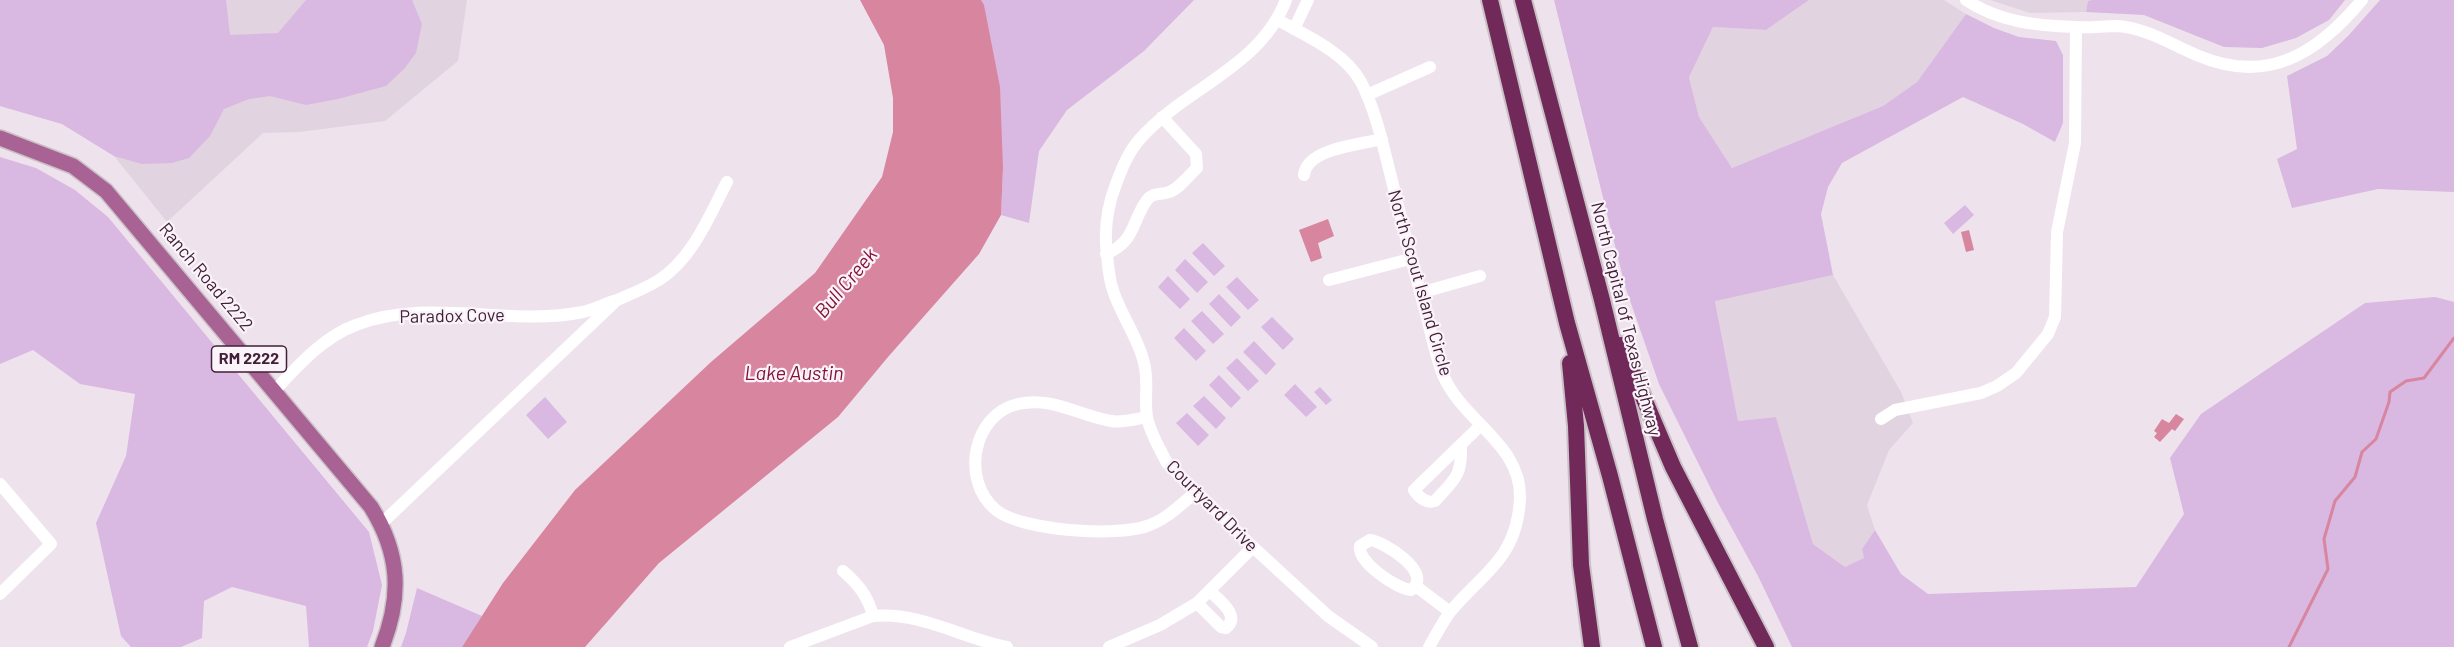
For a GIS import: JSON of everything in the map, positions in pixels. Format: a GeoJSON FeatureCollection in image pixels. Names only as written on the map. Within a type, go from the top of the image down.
{"type":"FeatureCollection","features":[{"type":"Feature","properties":{"kind":"highway"},"geometry":{"type":"LineString","coordinates":[[1491,0],[1567,323],[1610,476],[1654,647]]}},
{"type":"Feature","properties":{"kind":"highway","name":"North Capital of Texas Highway"},"geometry":{"type":"LineString","coordinates":[[1524,0],[1602,300],[1655,519],[1690,647]]}},
{"type":"Feature","properties":{"kind":"highway"},"geometry":{"type":"LineString","coordinates":[[1602,300],[1673,467],[1766,647]]}},
{"type":"Feature","properties":{"kind":"highway"},"geometry":{"type":"LineString","coordinates":[[1567,323],[1576,426],[1581,565],[1592,647]]}},
{"type":"Feature","properties":{"kind":"highway"},"geometry":{"type":"LineString","coordinates":[[1748,612],[1761,647]]}},
{"type":"Feature","properties":{"kind":"main road","name":"Ranch Road 2222"},"geometry":{"type":"LineString","coordinates":[[0,138],[73,166],[106,191],[372,507],[382,523],[394,557],[396,590],[391,625],[382,647]]}},
{"type":"Feature","properties":{"kind":"street","name":"Courtyard Drive"},"geometry":{"type":"LineString","coordinates":[[1286,0],[1278,20],[1258,44],[1234,66],[1162,117],[1139,140],[1126,159],[1106,217],[1106,254],[1112,288],[1144,362],[1147,417],[1167,463],[1195,493],[1352,641],[1372,647]]}},
{"type":"Feature","properties":{"kind":"street"},"geometry":{"type":"LineString","coordinates":[[1294,29],[1308,0]]}},
{"type":"Feature","properties":{"kind":"street"},"geometry":{"type":"LineString","coordinates":[[1966,0],[2000,17],[2025,24],[2076,27],[2118,26],[2152,34],[2220,63],[2254,68],[2291,60],[2315,47],[2348,17],[2362,0]]}},
{"type":"Feature","properties":{"kind":"street","name":"North Scout Island Circle"},"geometry":{"type":"LineString","coordinates":[[1278,20],[1329,50],[1344,61],[1360,80],[1382,139],[1410,260],[1443,375],[1450,388],[1507,453],[1518,478],[1518,515],[1513,533],[1498,564],[1450,612],[1429,647]]}},
{"type":"Feature","properties":{"kind":"street"},"geometry":{"type":"LineString","coordinates":[[1881,419],[1895,410],[1981,393],[1997,386],[2016,373],[2048,334],[2055,317],[2057,232],[2075,143],[2076,27]]}},
{"type":"Feature","properties":{"kind":"street"},"geometry":{"type":"LineString","coordinates":[[1367,94],[1430,67]]}},
{"type":"Feature","properties":{"kind":"street"},"geometry":{"type":"LineString","coordinates":[[1106,254],[1119,248],[1129,238],[1147,200],[1152,195],[1170,192],[1197,168],[1196,153],[1162,117]]}},
{"type":"Feature","properties":{"kind":"street"},"geometry":{"type":"LineString","coordinates":[[1304,175],[1305,167],[1318,154],[1382,139]]}},
{"type":"Feature","properties":{"kind":"street"},"geometry":{"type":"LineString","coordinates":[[382,523],[617,300],[659,280],[682,261],[698,237],[727,182]]}},
{"type":"Feature","properties":{"kind":"street"},"geometry":{"type":"LineString","coordinates":[[1329,280],[1410,260]]}},
{"type":"Feature","properties":{"kind":"street"},"geometry":{"type":"LineString","coordinates":[[1420,293],[1480,276]]}},
{"type":"Feature","properties":{"kind":"street","name":"Paradox Cove"},"geometry":{"type":"LineString","coordinates":[[275,390],[309,354],[356,325],[383,318],[415,314],[543,315],[583,312],[617,300]]}},
{"type":"Feature","properties":{"kind":"street"},"geometry":{"type":"LineString","coordinates":[[1147,417],[1113,422],[1055,404],[1038,401],[1017,404],[999,413],[984,430],[977,444],[974,461],[982,492],[996,510],[1014,519],[1047,527],[1099,533],[1121,532],[1147,526],[1166,517],[1195,493]]}},
{"type":"Feature","properties":{"kind":"street"},"geometry":{"type":"LineString","coordinates":[[1461,444],[1462,463],[1458,475],[1435,501],[1425,501],[1414,490],[1461,444],[1481,425]]}},
{"type":"Feature","properties":{"kind":"street"},"geometry":{"type":"LineString","coordinates":[[0,484],[51,544],[0,594]]}},
{"type":"Feature","properties":{"kind":"street"},"geometry":{"type":"LineString","coordinates":[[1370,540],[1377,540],[1418,572],[1417,586],[1412,590],[1401,589],[1363,560],[1359,551],[1360,546],[1370,540]]}},
{"type":"Feature","properties":{"kind":"street"},"geometry":{"type":"LineString","coordinates":[[1109,647],[1160,625],[1197,603],[1211,592],[1252,547]]}},
{"type":"Feature","properties":{"kind":"street"},"geometry":{"type":"LineString","coordinates":[[843,571],[856,582],[868,599],[873,616]]}},
{"type":"Feature","properties":{"kind":"street"},"geometry":{"type":"LineString","coordinates":[[1417,586],[1450,612]]}},
{"type":"Feature","properties":{"kind":"street"},"geometry":{"type":"LineString","coordinates":[[1197,603],[1221,627],[1226,628],[1231,624],[1231,614],[1211,592]]}},
{"type":"Feature","properties":{"kind":"street"},"geometry":{"type":"LineString","coordinates":[[790,647],[873,616],[888,615],[938,624],[989,645],[1007,647]]}},
{"type":"Feature","properties":{"kind":"shaded area"},"geometry":{"type":"Polygon","coordinates":[[[0,0],[467,0],[458,61],[385,121],[299,132],[263,133],[167,222],[114,156],[62,124],[0,106],[0,0]]]}},
{"type":"Feature","properties":{"kind":"shaded area"},"geometry":{"type":"Polygon","coordinates":[[[0,0],[226,0],[230,35],[278,33],[306,0],[412,0],[422,24],[416,53],[404,69],[386,86],[306,105],[270,96],[249,99],[224,109],[210,136],[189,158],[172,163],[142,164],[114,156],[62,124],[0,106],[0,0]]]}},
{"type":"Feature","properties":{"kind":"shaded area"},"geometry":{"type":"Polygon","coordinates":[[[981,0],[1194,0],[1144,51],[1067,110],[1039,151],[1029,223],[1001,215],[1003,168],[984,6],[981,0]]]}},
{"type":"Feature","properties":{"kind":"shaded area"},"geometry":{"type":"Polygon","coordinates":[[[1554,0],[1809,0],[1766,30],[1713,27],[1689,77],[1699,117],[1732,168],[1883,106],[1917,82],[1966,14],[2019,37],[2056,41],[2063,55],[2063,123],[2055,142],[2023,124],[1963,97],[1842,163],[1828,187],[1821,214],[1833,275],[1715,301],[1738,421],[1776,417],[1813,544],[1845,567],[1864,558],[1862,549],[1875,530],[1901,574],[1928,594],[2136,587],[2184,514],[2170,458],[2201,414],[2365,303],[2435,297],[2454,302],[2454,647],[1792,647],[1659,384],[1625,286],[1554,0]]]}},
{"type":"Feature","properties":{"kind":"shaded area"},"geometry":{"type":"Polygon","coordinates":[[[1809,0],[1944,0],[1966,14],[1917,82],[1883,106],[1732,168],[1699,117],[1689,76],[1713,27],[1766,30],[1809,0]]]}},
{"type":"Feature","properties":{"kind":"shaded area"},"geometry":{"type":"Polygon","coordinates":[[[1990,0],[2092,0],[2088,1],[2086,12],[2030,13],[1990,0]]]}},
{"type":"Feature","properties":{"kind":"shaded area"},"geometry":{"type":"Polygon","coordinates":[[[2345,0],[2329,20],[2296,38],[2262,48],[2224,47],[2144,15],[2086,12],[2088,1],[2345,0]]]}},
{"type":"Feature","properties":{"kind":"shaded area"},"geometry":{"type":"Polygon","coordinates":[[[2380,0],[2454,0],[2454,192],[2378,189],[2292,208],[2277,159],[2297,149],[2287,76],[2327,56],[2380,0]]]}},
{"type":"Feature","properties":{"kind":"shaded area"},"geometry":{"type":"Polygon","coordinates":[[[0,157],[36,168],[75,190],[108,217],[369,532],[382,585],[373,631],[367,647],[309,647],[306,606],[232,587],[204,601],[202,638],[181,647],[131,647],[121,636],[96,523],[126,456],[135,394],[80,384],[33,350],[0,364],[0,157]]]}},
{"type":"Feature","properties":{"kind":"shaded area"},"geometry":{"type":"Polygon","coordinates":[[[1965,205],[1974,215],[1953,234],[1944,223],[1965,205]]]}},
{"type":"Feature","properties":{"kind":"shaded area"},"geometry":{"type":"Polygon","coordinates":[[[1203,243],[1225,266],[1214,276],[1192,253],[1203,243]]]}},
{"type":"Feature","properties":{"kind":"shaded area"},"geometry":{"type":"Polygon","coordinates":[[[1185,259],[1208,282],[1197,293],[1175,270],[1185,259]]]}},
{"type":"Feature","properties":{"kind":"shaded area"},"geometry":{"type":"Polygon","coordinates":[[[1833,275],[1901,392],[1913,423],[1889,450],[1867,505],[1875,530],[1862,549],[1864,558],[1845,567],[1813,544],[1776,417],[1738,421],[1715,300],[1833,275]]]}},
{"type":"Feature","properties":{"kind":"shaded area"},"geometry":{"type":"Polygon","coordinates":[[[1168,276],[1190,299],[1180,309],[1158,287],[1168,276]]]}},
{"type":"Feature","properties":{"kind":"shaded area"},"geometry":{"type":"Polygon","coordinates":[[[1237,277],[1259,300],[1248,310],[1226,287],[1237,277]]]}},
{"type":"Feature","properties":{"kind":"shaded area"},"geometry":{"type":"Polygon","coordinates":[[[1219,294],[1241,317],[1231,327],[1209,304],[1219,294]]]}},
{"type":"Feature","properties":{"kind":"shaded area"},"geometry":{"type":"Polygon","coordinates":[[[1202,311],[1224,334],[1213,344],[1191,321],[1202,311]]]}},
{"type":"Feature","properties":{"kind":"shaded area"},"geometry":{"type":"Polygon","coordinates":[[[1272,317],[1294,339],[1283,350],[1261,327],[1272,317]]]}},
{"type":"Feature","properties":{"kind":"shaded area"},"geometry":{"type":"Polygon","coordinates":[[[1184,328],[1206,351],[1196,361],[1174,338],[1184,328]]]}},
{"type":"Feature","properties":{"kind":"shaded area"},"geometry":{"type":"Polygon","coordinates":[[[1254,341],[1276,364],[1266,375],[1243,352],[1254,341]]]}},
{"type":"Feature","properties":{"kind":"shaded area"},"geometry":{"type":"Polygon","coordinates":[[[1237,358],[1259,381],[1248,391],[1226,368],[1237,358]]]}},
{"type":"Feature","properties":{"kind":"shaded area"},"geometry":{"type":"Polygon","coordinates":[[[1219,375],[1241,398],[1231,408],[1209,385],[1219,375]]]}},
{"type":"Feature","properties":{"kind":"shaded area"},"geometry":{"type":"Polygon","coordinates":[[[1295,384],[1317,407],[1306,417],[1284,395],[1295,384]]]}},
{"type":"Feature","properties":{"kind":"shaded area"},"geometry":{"type":"Polygon","coordinates":[[[1320,387],[1332,400],[1326,405],[1314,392],[1320,387]]]}},
{"type":"Feature","properties":{"kind":"shaded area"},"geometry":{"type":"Polygon","coordinates":[[[1204,396],[1226,418],[1216,429],[1193,406],[1204,396]]]}},
{"type":"Feature","properties":{"kind":"shaded area"},"geometry":{"type":"Polygon","coordinates":[[[545,397],[567,422],[548,439],[526,415],[545,397]]]}},
{"type":"Feature","properties":{"kind":"shaded area"},"geometry":{"type":"Polygon","coordinates":[[[1187,413],[1209,435],[1198,446],[1176,423],[1187,413]]]}},
{"type":"Feature","properties":{"kind":"shaded area"},"geometry":{"type":"Polygon","coordinates":[[[417,588],[482,616],[462,647],[401,647],[417,588]]]}},
{"type":"Feature","properties":{"kind":"water","name":"Lake Austin"},"geometry":{"type":"Polygon","coordinates":[[[860,0],[981,0],[984,5],[1000,87],[1003,168],[1001,215],[979,254],[838,417],[659,563],[585,647],[462,647],[503,583],[575,490],[711,362],[815,273],[882,177],[893,132],[893,98],[884,45],[860,0]]]}},
{"type":"Feature","properties":{"kind":"water"},"geometry":{"type":"Polygon","coordinates":[[[1328,219],[1334,236],[1318,243],[1322,258],[1311,262],[1299,230],[1328,219]]]}},
{"type":"Feature","properties":{"kind":"water"},"geometry":{"type":"Polygon","coordinates":[[[1969,230],[1974,250],[1966,252],[1961,232],[1969,230]]]}},
{"type":"Feature","properties":{"kind":"water"},"geometry":{"type":"Polygon","coordinates":[[[2176,414],[2184,419],[2175,431],[2172,429],[2160,442],[2154,437],[2157,433],[2154,431],[2162,419],[2169,423],[2176,414]]]}},
{"type":"Feature","properties":{"kind":"waterway"},"geometry":{"type":"LineString","coordinates":[[2289,647],[2328,569],[2324,539],[2335,501],[2355,477],[2362,452],[2376,439],[2389,402],[2390,392],[2406,381],[2424,378],[2454,338]]}},
{"type":"Feature","properties":{"kind":"water label","name":"Bull Creek"},"geometry":{"type":"Point","coordinates":[846,283]}}]}
